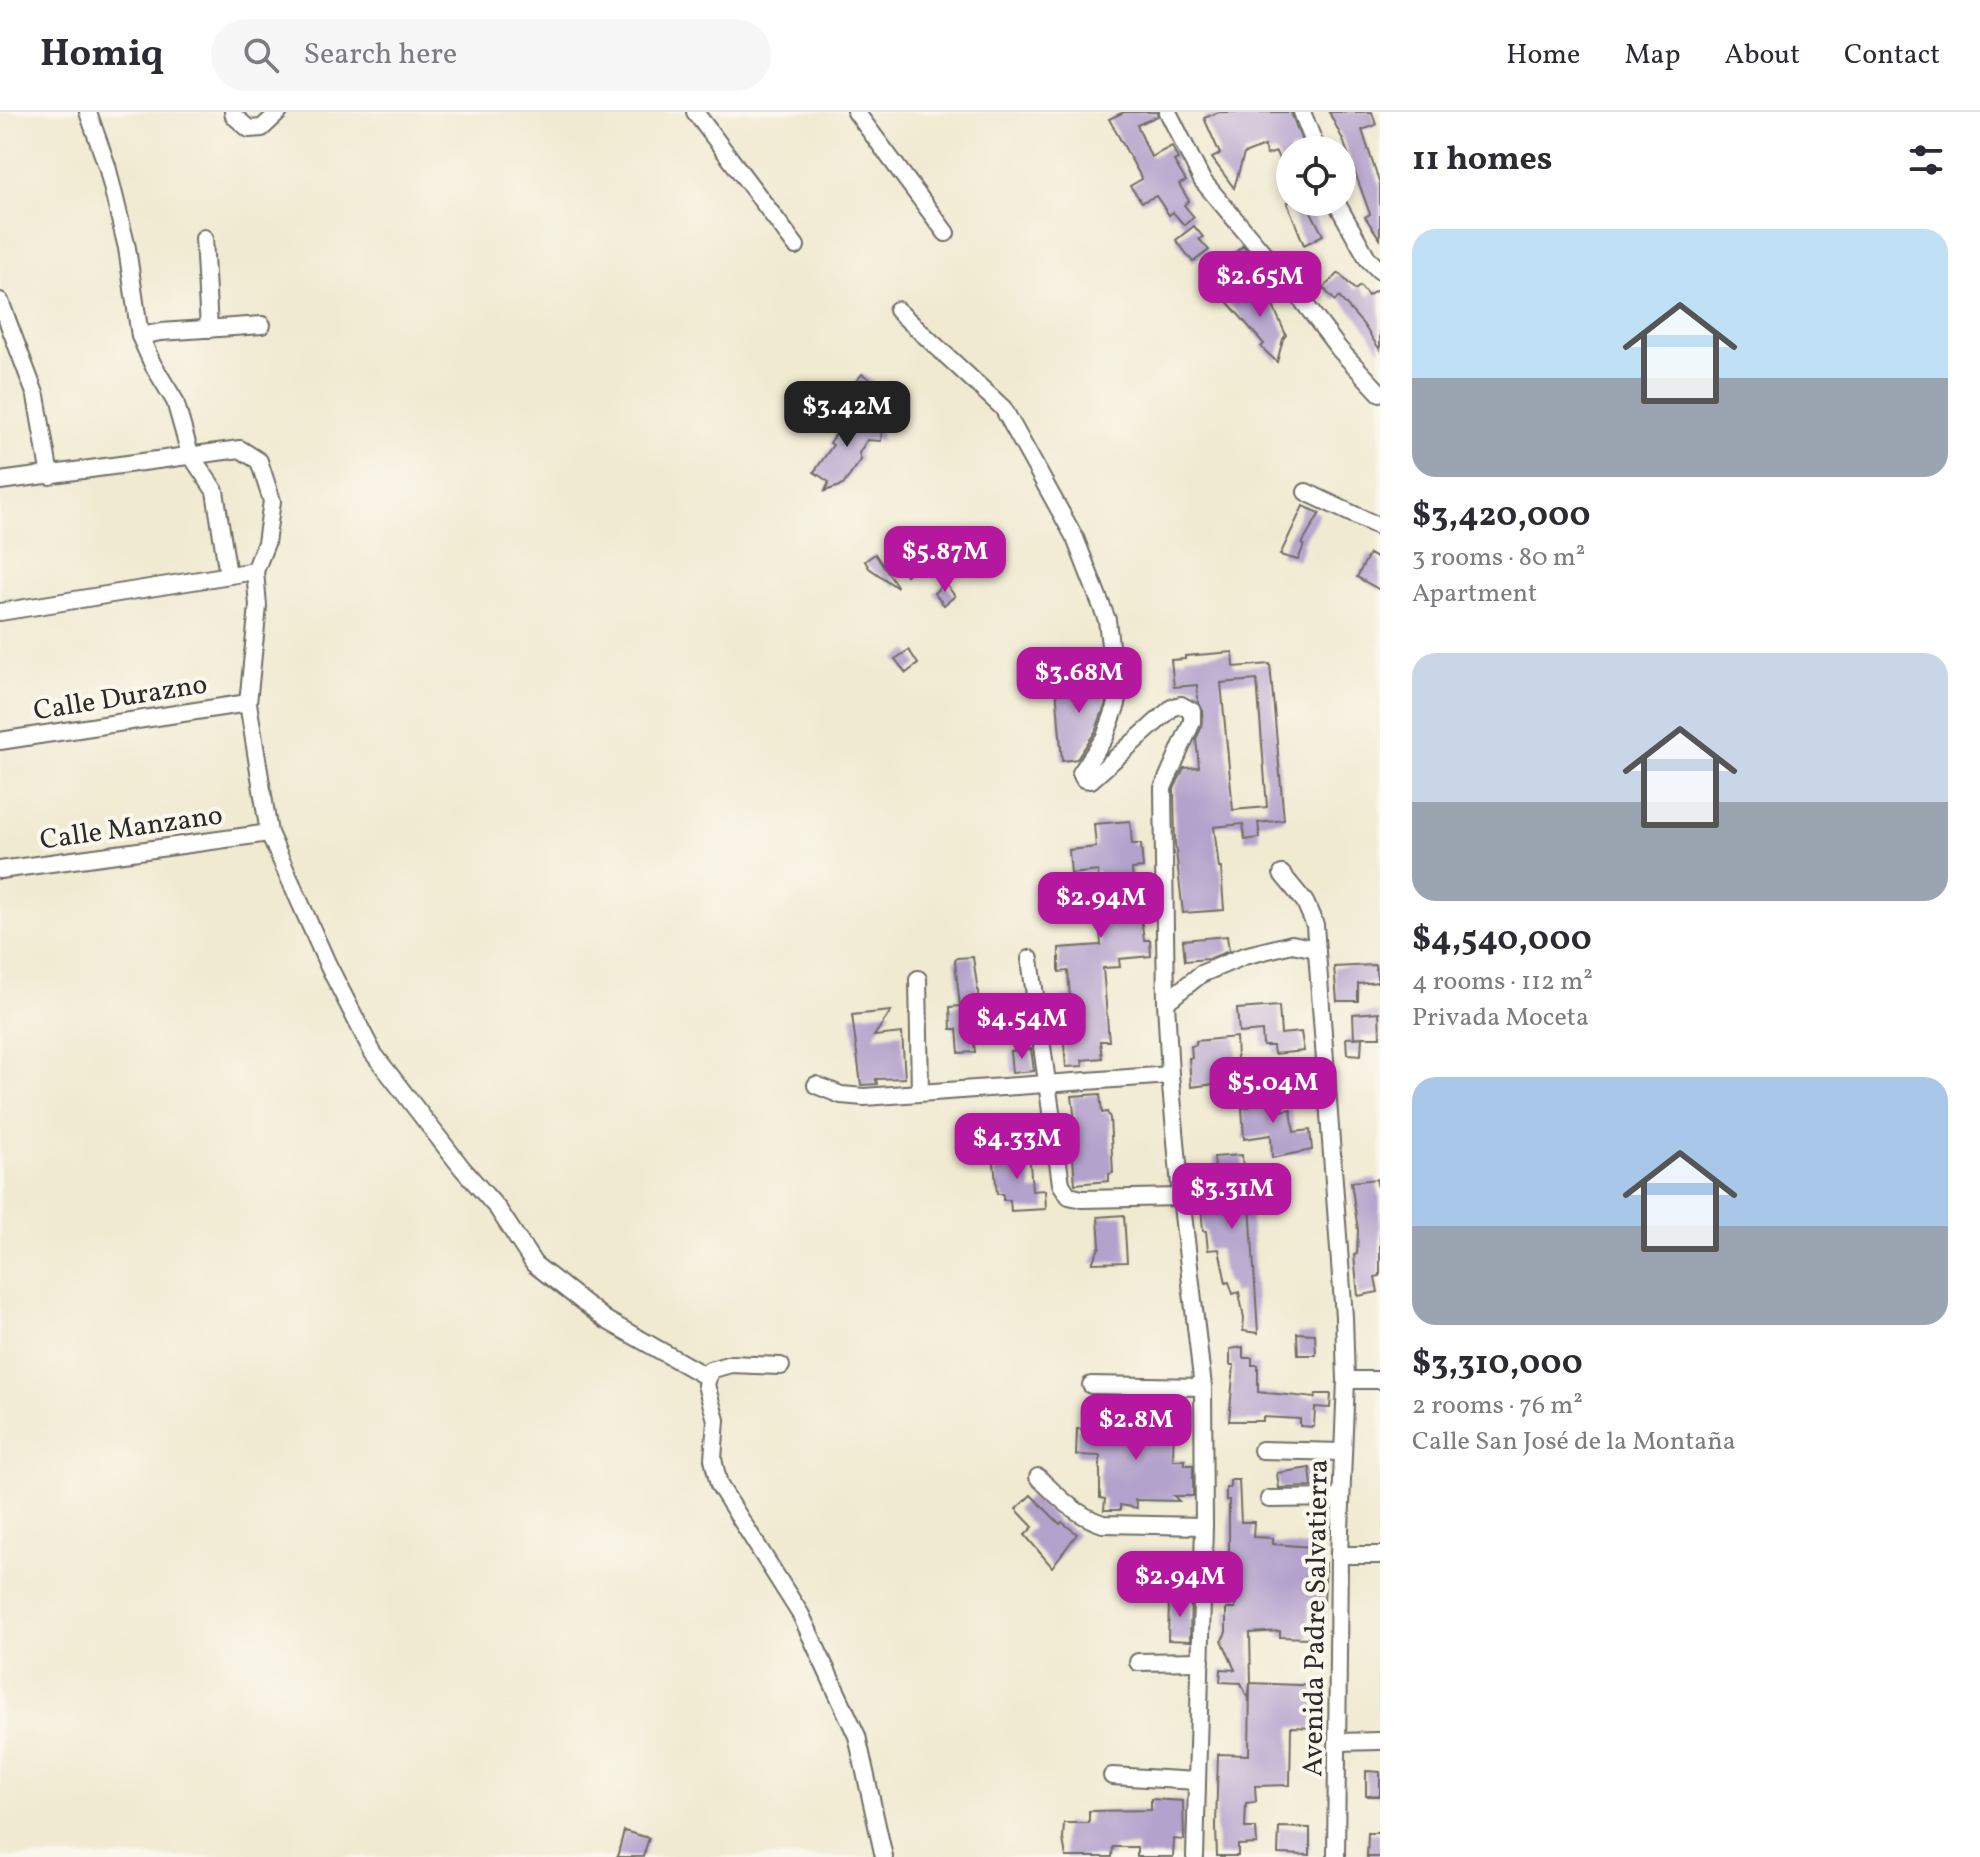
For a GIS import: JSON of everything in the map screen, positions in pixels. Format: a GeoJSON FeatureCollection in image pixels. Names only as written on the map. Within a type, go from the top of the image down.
{"type":"FeatureCollection","features":[{"type":"Feature","properties":{"kind":"street"},"geometry":{"type":"LineString","coordinates":[[88,112],[107,166],[127,248],[140,336],[175,401],[190,454],[215,491],[228,575]]}},
{"type":"Feature","properties":{"kind":"street"},"geometry":{"type":"LineString","coordinates":[[233,112],[249,129],[262,128],[279,112]]}},
{"type":"Feature","properties":{"kind":"street"},"geometry":{"type":"LineString","coordinates":[[694,112],[796,246]]}},
{"type":"Feature","properties":{"kind":"street"},"geometry":{"type":"LineString","coordinates":[[856,112],[946,233]]}},
{"type":"Feature","properties":{"kind":"street"},"geometry":{"type":"LineString","coordinates":[[1168,112],[1202,180],[1339,349],[1380,393]]}},
{"type":"Feature","properties":{"kind":"street"},"geometry":{"type":"LineString","coordinates":[[1302,112],[1311,136]]}},
{"type":"Feature","properties":{"kind":"street"},"geometry":{"type":"LineString","coordinates":[[1344,216],[1368,259],[1380,271]]}},
{"type":"Feature","properties":{"kind":"street"},"geometry":{"type":"LineString","coordinates":[[204,238],[209,329]]}},
{"type":"Feature","properties":{"kind":"street"},"geometry":{"type":"LineString","coordinates":[[0,301],[36,396],[50,476]]}},
{"type":"Feature","properties":{"kind":"street"},"geometry":{"type":"LineString","coordinates":[[897,310],[1003,408],[1075,538],[1107,620],[1117,704],[1105,737],[1081,773],[1084,779],[1091,780],[1173,707],[1181,705],[1192,711],[1192,722],[1163,788],[1170,1075],[1203,1387],[1204,1526],[1195,1857]]}},
{"type":"Feature","properties":{"kind":"street"},"geometry":{"type":"LineString","coordinates":[[140,336],[262,325]]}},
{"type":"Feature","properties":{"kind":"street"},"geometry":{"type":"LineString","coordinates":[[0,481],[240,449],[259,461],[272,501],[266,543],[255,571],[258,606],[248,703],[269,833],[328,965],[373,1053],[462,1168],[498,1209],[534,1264],[606,1320],[707,1377]]}},
{"type":"Feature","properties":{"kind":"street"},"geometry":{"type":"LineString","coordinates":[[1306,492],[1380,527]]}},
{"type":"Feature","properties":{"kind":"street"},"geometry":{"type":"LineString","coordinates":[[0,612],[255,571]]}},
{"type":"Feature","properties":{"kind":"street","name":"Calle Durazno"},"geometry":{"type":"LineString","coordinates":[[0,741],[248,703]]}},
{"type":"Feature","properties":{"kind":"street","name":"Calle Manzano"},"geometry":{"type":"LineString","coordinates":[[0,870],[269,833]]}},
{"type":"Feature","properties":{"kind":"street","name":"Avenida Padre Salvatierra"},"geometry":{"type":"LineString","coordinates":[[1282,874],[1305,902],[1315,925],[1343,1303],[1346,1380],[1339,1555],[1336,1857]]}},
{"type":"Feature","properties":{"kind":"street"},"geometry":{"type":"LineString","coordinates":[[1166,1002],[1201,974],[1244,956],[1292,944],[1316,949]]}},
{"type":"Feature","properties":{"kind":"street"},"geometry":{"type":"LineString","coordinates":[[1030,959],[1061,1184],[1069,1196],[1082,1199],[1181,1197]]}},
{"type":"Feature","properties":{"kind":"street"},"geometry":{"type":"LineString","coordinates":[[918,979],[920,1092]]}},
{"type":"Feature","properties":{"kind":"street"},"geometry":{"type":"LineString","coordinates":[[816,1085],[841,1095],[864,1097],[1170,1075]]}},
{"type":"Feature","properties":{"kind":"street"},"geometry":{"type":"LineString","coordinates":[[781,1366],[731,1364],[710,1370],[706,1385],[716,1420],[713,1459],[719,1485],[801,1615],[857,1736],[884,1857]]}},
{"type":"Feature","properties":{"kind":"street"},"geometry":{"type":"LineString","coordinates":[[1346,1380],[1380,1380]]}},
{"type":"Feature","properties":{"kind":"street"},"geometry":{"type":"LineString","coordinates":[[1091,1385],[1203,1387]]}},
{"type":"Feature","properties":{"kind":"street"},"geometry":{"type":"LineString","coordinates":[[1262,1450],[1343,1452]]}},
{"type":"Feature","properties":{"kind":"street"},"geometry":{"type":"LineString","coordinates":[[1038,1477],[1058,1497],[1090,1520],[1103,1524],[1204,1526]]}},
{"type":"Feature","properties":{"kind":"street"},"geometry":{"type":"LineString","coordinates":[[1269,1499],[1341,1498]]}},
{"type":"Feature","properties":{"kind":"street"},"geometry":{"type":"LineString","coordinates":[[1339,1555],[1380,1555]]}},
{"type":"Feature","properties":{"kind":"street"},"geometry":{"type":"LineString","coordinates":[[1138,1662],[1201,1661]]}},
{"type":"Feature","properties":{"kind":"street"},"geometry":{"type":"LineString","coordinates":[[1338,1742],[1380,1741]]}},
{"type":"Feature","properties":{"kind":"street"},"geometry":{"type":"LineString","coordinates":[[1112,1776],[1197,1781]]}},
{"type":"Feature","properties":{"kind":"building"},"geometry":{"type":"Polygon","coordinates":[[[1124,112],[1157,112],[1158,116],[1137,125],[1151,157],[1172,146],[1178,159],[1174,161],[1186,181],[1179,184],[1189,201],[1184,205],[1194,217],[1184,225],[1173,212],[1169,215],[1156,196],[1142,202],[1130,186],[1142,179],[1109,119],[1124,112]]]}},
{"type":"Feature","properties":{"kind":"building"},"geometry":{"type":"Polygon","coordinates":[[[1219,112],[1291,112],[1300,136],[1276,136],[1276,152],[1267,155],[1264,146],[1244,154],[1234,188],[1212,158],[1220,154],[1204,118],[1219,112]]]}},
{"type":"Feature","properties":{"kind":"building"},"geometry":{"type":"Polygon","coordinates":[[[1329,112],[1372,112],[1376,125],[1362,130],[1380,185],[1380,239],[1365,217],[1370,214],[1356,176],[1356,136],[1341,136],[1329,112]]]}},
{"type":"Feature","properties":{"kind":"building"},"geometry":{"type":"Polygon","coordinates":[[[1293,216],[1313,216],[1323,235],[1304,245],[1293,216]]]}},
{"type":"Feature","properties":{"kind":"building"},"geometry":{"type":"Polygon","coordinates":[[[1194,226],[1203,237],[1199,239],[1209,250],[1193,262],[1176,240],[1194,226]]]}},
{"type":"Feature","properties":{"kind":"building"},"geometry":{"type":"Polygon","coordinates":[[[1243,246],[1256,261],[1242,273],[1228,258],[1243,246]]]}},
{"type":"Feature","properties":{"kind":"building"},"geometry":{"type":"Polygon","coordinates":[[[1339,273],[1355,290],[1360,286],[1368,296],[1380,288],[1380,350],[1363,324],[1339,297],[1335,301],[1323,288],[1339,273]]]}},
{"type":"Feature","properties":{"kind":"building"},"geometry":{"type":"Polygon","coordinates":[[[1256,291],[1260,296],[1267,292],[1286,335],[1277,362],[1261,347],[1264,344],[1225,299],[1232,293],[1256,291]]]}},
{"type":"Feature","properties":{"kind":"building"},"geometry":{"type":"Polygon","coordinates":[[[862,374],[874,382],[863,403],[847,392],[862,374]]]}},
{"type":"Feature","properties":{"kind":"building"},"geometry":{"type":"Polygon","coordinates":[[[853,407],[882,430],[881,441],[867,440],[859,453],[861,460],[843,485],[825,491],[829,482],[814,472],[833,445],[830,443],[853,407]]]}},
{"type":"Feature","properties":{"kind":"building"},"geometry":{"type":"Polygon","coordinates":[[[1303,506],[1320,513],[1302,544],[1298,560],[1280,555],[1303,506]]]}},
{"type":"Feature","properties":{"kind":"building"},"geometry":{"type":"Polygon","coordinates":[[[914,539],[926,559],[906,575],[890,552],[902,542],[904,545],[914,539]]]}},
{"type":"Feature","properties":{"kind":"building"},"geometry":{"type":"Polygon","coordinates":[[[875,554],[896,587],[869,568],[865,561],[875,554]]]}},
{"type":"Feature","properties":{"kind":"building"},"geometry":{"type":"Polygon","coordinates":[[[1369,554],[1380,560],[1380,590],[1357,577],[1369,554]]]}},
{"type":"Feature","properties":{"kind":"building"},"geometry":{"type":"Polygon","coordinates":[[[945,583],[955,596],[944,605],[934,593],[945,583]]]}},
{"type":"Feature","properties":{"kind":"building"},"geometry":{"type":"Polygon","coordinates":[[[909,650],[918,664],[906,673],[895,659],[909,650]]]}},
{"type":"Feature","properties":{"kind":"building"},"geometry":{"type":"Polygon","coordinates":[[[1233,652],[1234,667],[1270,664],[1284,820],[1258,823],[1260,838],[1245,840],[1243,824],[1214,827],[1224,910],[1183,913],[1175,843],[1174,789],[1184,768],[1199,767],[1196,739],[1202,726],[1203,711],[1198,702],[1197,685],[1174,687],[1171,660],[1185,659],[1185,656],[1233,652]],[[1257,680],[1221,683],[1233,810],[1267,807],[1257,680]]]}},
{"type":"Feature","properties":{"kind":"building"},"geometry":{"type":"Polygon","coordinates":[[[1103,678],[1106,703],[1095,732],[1077,759],[1062,761],[1056,687],[1103,678]]]}},
{"type":"Feature","properties":{"kind":"building"},"geometry":{"type":"Polygon","coordinates":[[[1130,821],[1132,844],[1141,844],[1143,868],[1132,869],[1133,882],[1129,890],[1132,918],[1141,917],[1144,940],[1150,940],[1151,956],[1119,959],[1120,967],[1103,968],[1109,1041],[1100,1041],[1102,1058],[1082,1060],[1083,1066],[1066,1067],[1060,998],[1070,997],[1068,971],[1059,972],[1059,948],[1101,945],[1098,871],[1071,874],[1069,850],[1096,847],[1094,824],[1130,821]]]}},
{"type":"Feature","properties":{"kind":"building"},"geometry":{"type":"Polygon","coordinates":[[[1227,936],[1229,951],[1208,959],[1185,961],[1183,940],[1227,936]]]}},
{"type":"Feature","properties":{"kind":"building"},"geometry":{"type":"Polygon","coordinates":[[[973,957],[980,1006],[1022,1002],[1023,1016],[1017,1017],[1017,1024],[972,1027],[975,1052],[959,1053],[957,1029],[951,1029],[950,1007],[960,1006],[955,961],[957,958],[973,957]]]}},
{"type":"Feature","properties":{"kind":"building"},"geometry":{"type":"Polygon","coordinates":[[[1375,965],[1378,982],[1358,984],[1358,1001],[1337,1001],[1334,967],[1375,965]]]}},
{"type":"Feature","properties":{"kind":"building"},"geometry":{"type":"Polygon","coordinates":[[[1279,1006],[1281,1034],[1301,1032],[1304,1051],[1274,1054],[1273,1046],[1263,1046],[1262,1031],[1239,1033],[1237,1009],[1279,1006]]]}},
{"type":"Feature","properties":{"kind":"building"},"geometry":{"type":"Polygon","coordinates":[[[891,1011],[874,1036],[902,1033],[905,1078],[876,1079],[877,1084],[861,1085],[852,1015],[891,1011]]]}},
{"type":"Feature","properties":{"kind":"building"},"geometry":{"type":"Polygon","coordinates":[[[1379,1012],[1380,1037],[1362,1037],[1361,1055],[1347,1054],[1346,1038],[1354,1038],[1353,1014],[1379,1012]]]}},
{"type":"Feature","properties":{"kind":"building"},"geometry":{"type":"Polygon","coordinates":[[[1236,1037],[1238,1081],[1191,1087],[1191,1046],[1196,1045],[1196,1041],[1236,1037]]]}},
{"type":"Feature","properties":{"kind":"building"},"geometry":{"type":"Polygon","coordinates":[[[1031,1049],[1034,1071],[1012,1073],[1010,1051],[1031,1049]]]}},
{"type":"Feature","properties":{"kind":"building"},"geometry":{"type":"Polygon","coordinates":[[[1273,1089],[1276,1112],[1291,1109],[1294,1132],[1310,1130],[1312,1150],[1272,1158],[1271,1135],[1244,1139],[1242,1108],[1249,1107],[1247,1092],[1273,1089]]]}},
{"type":"Feature","properties":{"kind":"building"},"geometry":{"type":"Polygon","coordinates":[[[1100,1094],[1102,1113],[1107,1112],[1110,1118],[1113,1173],[1109,1174],[1109,1181],[1075,1184],[1071,1131],[1076,1130],[1072,1096],[1100,1094]]]}},
{"type":"Feature","properties":{"kind":"building"},"geometry":{"type":"Polygon","coordinates":[[[1029,1149],[1032,1191],[1045,1190],[1046,1209],[1011,1211],[1010,1200],[1003,1200],[1003,1194],[997,1194],[993,1152],[1029,1149]]]}},
{"type":"Feature","properties":{"kind":"building"},"geometry":{"type":"Polygon","coordinates":[[[1242,1155],[1243,1172],[1246,1172],[1249,1188],[1258,1333],[1243,1331],[1239,1292],[1233,1294],[1229,1282],[1226,1283],[1219,1249],[1208,1250],[1206,1231],[1203,1231],[1199,1182],[1216,1181],[1214,1157],[1242,1155]]]}},
{"type":"Feature","properties":{"kind":"building"},"geometry":{"type":"Polygon","coordinates":[[[1376,1179],[1380,1196],[1380,1276],[1375,1277],[1378,1292],[1358,1296],[1354,1255],[1357,1254],[1358,1230],[1351,1182],[1376,1179]]]}},
{"type":"Feature","properties":{"kind":"building"},"geometry":{"type":"Polygon","coordinates":[[[1124,1215],[1127,1262],[1092,1263],[1100,1246],[1098,1217],[1124,1215]]]}},
{"type":"Feature","properties":{"kind":"building"},"geometry":{"type":"Polygon","coordinates":[[[1297,1333],[1315,1334],[1316,1355],[1298,1355],[1297,1333]]]}},
{"type":"Feature","properties":{"kind":"building"},"geometry":{"type":"Polygon","coordinates":[[[1243,1347],[1243,1358],[1252,1358],[1252,1365],[1258,1365],[1258,1392],[1315,1398],[1316,1394],[1331,1394],[1330,1408],[1315,1407],[1314,1427],[1300,1426],[1300,1419],[1263,1417],[1263,1421],[1229,1421],[1234,1365],[1230,1365],[1230,1349],[1243,1347]]]}},
{"type":"Feature","properties":{"kind":"building"},"geometry":{"type":"Polygon","coordinates":[[[1089,1403],[1102,1403],[1102,1435],[1129,1436],[1130,1423],[1152,1424],[1153,1416],[1170,1417],[1170,1425],[1174,1426],[1173,1460],[1185,1460],[1185,1465],[1193,1465],[1193,1496],[1174,1496],[1179,1501],[1135,1500],[1137,1508],[1120,1505],[1120,1510],[1104,1510],[1105,1499],[1100,1498],[1100,1456],[1076,1455],[1077,1429],[1089,1429],[1089,1403]]]}},
{"type":"Feature","properties":{"kind":"building"},"geometry":{"type":"Polygon","coordinates":[[[1310,1468],[1312,1487],[1279,1488],[1277,1473],[1310,1468]]]}},
{"type":"Feature","properties":{"kind":"building"},"geometry":{"type":"Polygon","coordinates":[[[1230,1480],[1239,1480],[1241,1522],[1254,1522],[1253,1537],[1273,1538],[1273,1544],[1312,1547],[1312,1562],[1326,1563],[1324,1602],[1309,1602],[1308,1638],[1280,1637],[1280,1631],[1250,1633],[1251,1683],[1322,1686],[1321,1728],[1291,1727],[1290,1785],[1255,1786],[1256,1802],[1246,1803],[1245,1828],[1256,1828],[1257,1844],[1238,1845],[1238,1856],[1217,1856],[1218,1754],[1249,1755],[1250,1683],[1248,1699],[1241,1683],[1220,1682],[1221,1669],[1235,1670],[1222,1640],[1226,1632],[1226,1609],[1235,1609],[1236,1595],[1236,1573],[1223,1573],[1223,1558],[1229,1558],[1229,1500],[1226,1500],[1226,1487],[1230,1488],[1230,1480]]]}},
{"type":"Feature","properties":{"kind":"building"},"geometry":{"type":"Polygon","coordinates":[[[1031,1495],[1060,1524],[1062,1522],[1077,1534],[1052,1567],[1025,1535],[1033,1527],[1016,1509],[1031,1495]]]}},
{"type":"Feature","properties":{"kind":"building"},"geometry":{"type":"Polygon","coordinates":[[[1174,1596],[1191,1596],[1190,1641],[1168,1640],[1169,1600],[1173,1601],[1174,1596]]]}},
{"type":"Feature","properties":{"kind":"building"},"geometry":{"type":"Polygon","coordinates":[[[1366,1771],[1380,1772],[1380,1796],[1366,1796],[1366,1771]]]}},
{"type":"Feature","properties":{"kind":"building"},"geometry":{"type":"Polygon","coordinates":[[[1151,1799],[1183,1801],[1184,1840],[1174,1839],[1173,1857],[1137,1857],[1137,1847],[1113,1847],[1112,1857],[1066,1857],[1064,1823],[1089,1823],[1089,1811],[1151,1810],[1151,1799]]]}},
{"type":"Feature","properties":{"kind":"building"},"geometry":{"type":"Polygon","coordinates":[[[1279,1827],[1310,1828],[1310,1855],[1278,1854],[1279,1827]]]}},
{"type":"Feature","properties":{"kind":"building"},"geometry":{"type":"Polygon","coordinates":[[[624,1831],[649,1838],[643,1857],[617,1857],[624,1831]]]}},
{"type":"Feature","properties":{"kind":"building"},"geometry":{"type":"Polygon","coordinates":[[[1368,1833],[1380,1833],[1380,1857],[1367,1857],[1368,1833]]]}}]}
